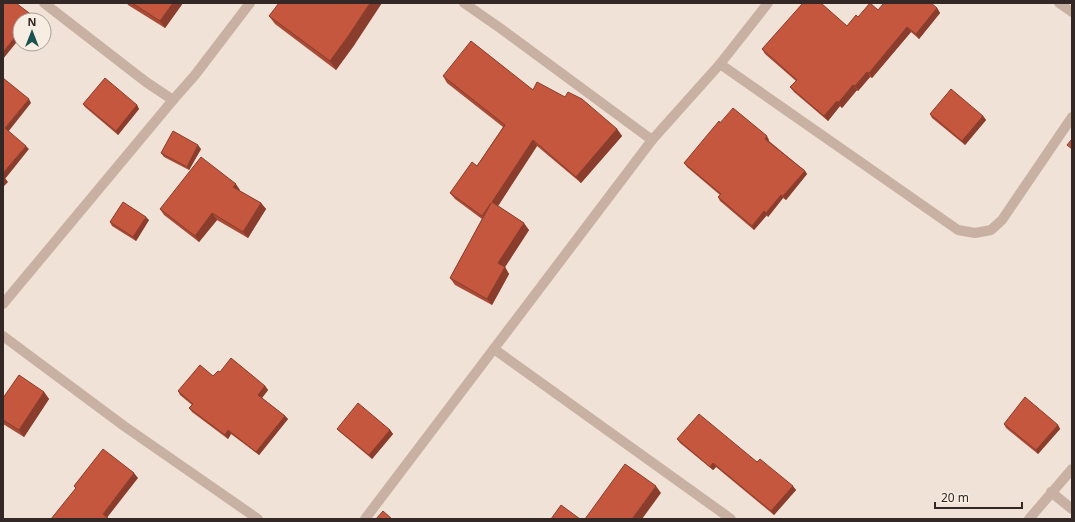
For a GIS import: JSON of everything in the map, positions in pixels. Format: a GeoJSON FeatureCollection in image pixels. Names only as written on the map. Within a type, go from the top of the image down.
{"type":"FeatureCollection","features":[{"type":"Feature","properties":{"kind":"street"},"geometry":{"type":"LineString","coordinates":[[44,3],[146,82],[173,100]]}},
{"type":"Feature","properties":{"kind":"street"},"geometry":{"type":"LineString","coordinates":[[3,304],[195,75],[250,3]]}},
{"type":"Feature","properties":{"kind":"street"},"geometry":{"type":"LineString","coordinates":[[464,3],[652,140]]}},
{"type":"Feature","properties":{"kind":"street"},"geometry":{"type":"LineString","coordinates":[[365,519],[652,140],[720,64],[768,3]]}},
{"type":"Feature","properties":{"kind":"street"},"geometry":{"type":"LineString","coordinates":[[1059,3],[1072,12]]}},
{"type":"Feature","properties":{"kind":"street"},"geometry":{"type":"LineString","coordinates":[[720,64],[958,230],[975,233],[991,230],[1002,220],[1072,117]]}},
{"type":"Feature","properties":{"kind":"street"},"geometry":{"type":"LineString","coordinates":[[3,336],[124,426],[258,519]]}},
{"type":"Feature","properties":{"kind":"street"},"geometry":{"type":"LineString","coordinates":[[494,349],[731,519]]}},
{"type":"Feature","properties":{"kind":"street"},"geometry":{"type":"LineString","coordinates":[[1029,519],[1072,469]]}},
{"type":"Feature","properties":{"kind":"street"},"geometry":{"type":"LineString","coordinates":[[1051,492],[1072,509]]}},
{"type":"Feature","properties":{"kind":"building"},"geometry":{"type":"Polygon","coordinates":[[[3,3],[16,3],[28,12],[12,12],[12,41],[3,52],[3,3]]]}},
{"type":"Feature","properties":{"kind":"building"},"geometry":{"type":"Polygon","coordinates":[[[132,3],[173,3],[160,21],[132,3]]]}},
{"type":"Feature","properties":{"kind":"building"},"geometry":{"type":"Polygon","coordinates":[[[279,3],[370,3],[330,61],[269,16],[279,3]]]}},
{"type":"Feature","properties":{"kind":"building"},"geometry":{"type":"Polygon","coordinates":[[[803,3],[821,3],[847,26],[856,15],[858,17],[870,3],[878,10],[884,3],[931,3],[937,8],[916,34],[907,27],[869,73],[867,72],[855,86],[853,85],[838,103],[837,101],[824,116],[790,87],[797,80],[762,49],[803,3]]]}},
{"type":"Feature","properties":{"kind":"building"},"geometry":{"type":"Polygon","coordinates":[[[471,41],[533,90],[537,82],[565,97],[568,92],[582,99],[617,129],[576,177],[533,140],[492,202],[524,223],[498,263],[505,267],[487,299],[450,278],[491,203],[482,216],[450,193],[472,162],[477,166],[505,125],[443,76],[471,41]]]}},
{"type":"Feature","properties":{"kind":"building"},"geometry":{"type":"Polygon","coordinates":[[[3,78],[29,99],[5,128],[26,146],[3,173],[3,78]]]}},
{"type":"Feature","properties":{"kind":"building"},"geometry":{"type":"Polygon","coordinates":[[[105,78],[137,105],[116,131],[83,104],[105,78]]]}},
{"type":"Feature","properties":{"kind":"building"},"geometry":{"type":"Polygon","coordinates":[[[951,89],[983,116],[962,141],[930,114],[951,89]]]}},
{"type":"Feature","properties":{"kind":"building"},"geometry":{"type":"Polygon","coordinates":[[[733,108],[767,136],[765,139],[805,171],[783,196],[781,195],[766,213],[764,211],[752,226],[718,197],[721,194],[684,163],[719,121],[720,123],[733,108]]]}},
{"type":"Feature","properties":{"kind":"building"},"geometry":{"type":"Polygon","coordinates":[[[173,131],[198,145],[187,167],[161,153],[173,131]]]}},
{"type":"Feature","properties":{"kind":"building"},"geometry":{"type":"Polygon","coordinates":[[[1072,139],[1072,149],[1067,145],[1072,139]]]}},
{"type":"Feature","properties":{"kind":"building"},"geometry":{"type":"Polygon","coordinates":[[[201,157],[236,184],[233,187],[261,203],[243,232],[212,213],[195,236],[160,209],[201,157]]]}},
{"type":"Feature","properties":{"kind":"building"},"geometry":{"type":"Polygon","coordinates":[[[123,202],[146,217],[133,237],[110,222],[123,202]]]}},
{"type":"Feature","properties":{"kind":"building"},"geometry":{"type":"Polygon","coordinates":[[[231,358],[265,386],[258,395],[285,416],[256,452],[228,430],[225,435],[189,408],[193,404],[178,391],[200,365],[213,376],[218,371],[220,372],[231,358]]]}},
{"type":"Feature","properties":{"kind":"building"},"geometry":{"type":"Polygon","coordinates":[[[19,375],[44,392],[19,430],[3,420],[3,398],[19,375]]]}},
{"type":"Feature","properties":{"kind":"building"},"geometry":{"type":"Polygon","coordinates":[[[1025,397],[1058,425],[1036,450],[1004,424],[1025,397]]]}},
{"type":"Feature","properties":{"kind":"building"},"geometry":{"type":"Polygon","coordinates":[[[358,403],[390,430],[369,455],[337,429],[358,403]]]}},
{"type":"Feature","properties":{"kind":"building"},"geometry":{"type":"Polygon","coordinates":[[[699,414],[757,462],[760,459],[793,486],[771,511],[713,463],[710,467],[677,439],[699,414]]]}},
{"type":"Feature","properties":{"kind":"building"},"geometry":{"type":"Polygon","coordinates":[[[103,449],[134,473],[103,514],[109,519],[51,519],[76,488],[74,486],[103,449]]]}},
{"type":"Feature","properties":{"kind":"building"},"geometry":{"type":"Polygon","coordinates":[[[625,464],[656,486],[632,519],[585,519],[625,464]]]}},
{"type":"Feature","properties":{"kind":"building"},"geometry":{"type":"Polygon","coordinates":[[[561,505],[580,519],[551,519],[561,505]]]}},
{"type":"Feature","properties":{"kind":"building"},"geometry":{"type":"Polygon","coordinates":[[[383,511],[392,519],[376,519],[383,511]]]}}]}
